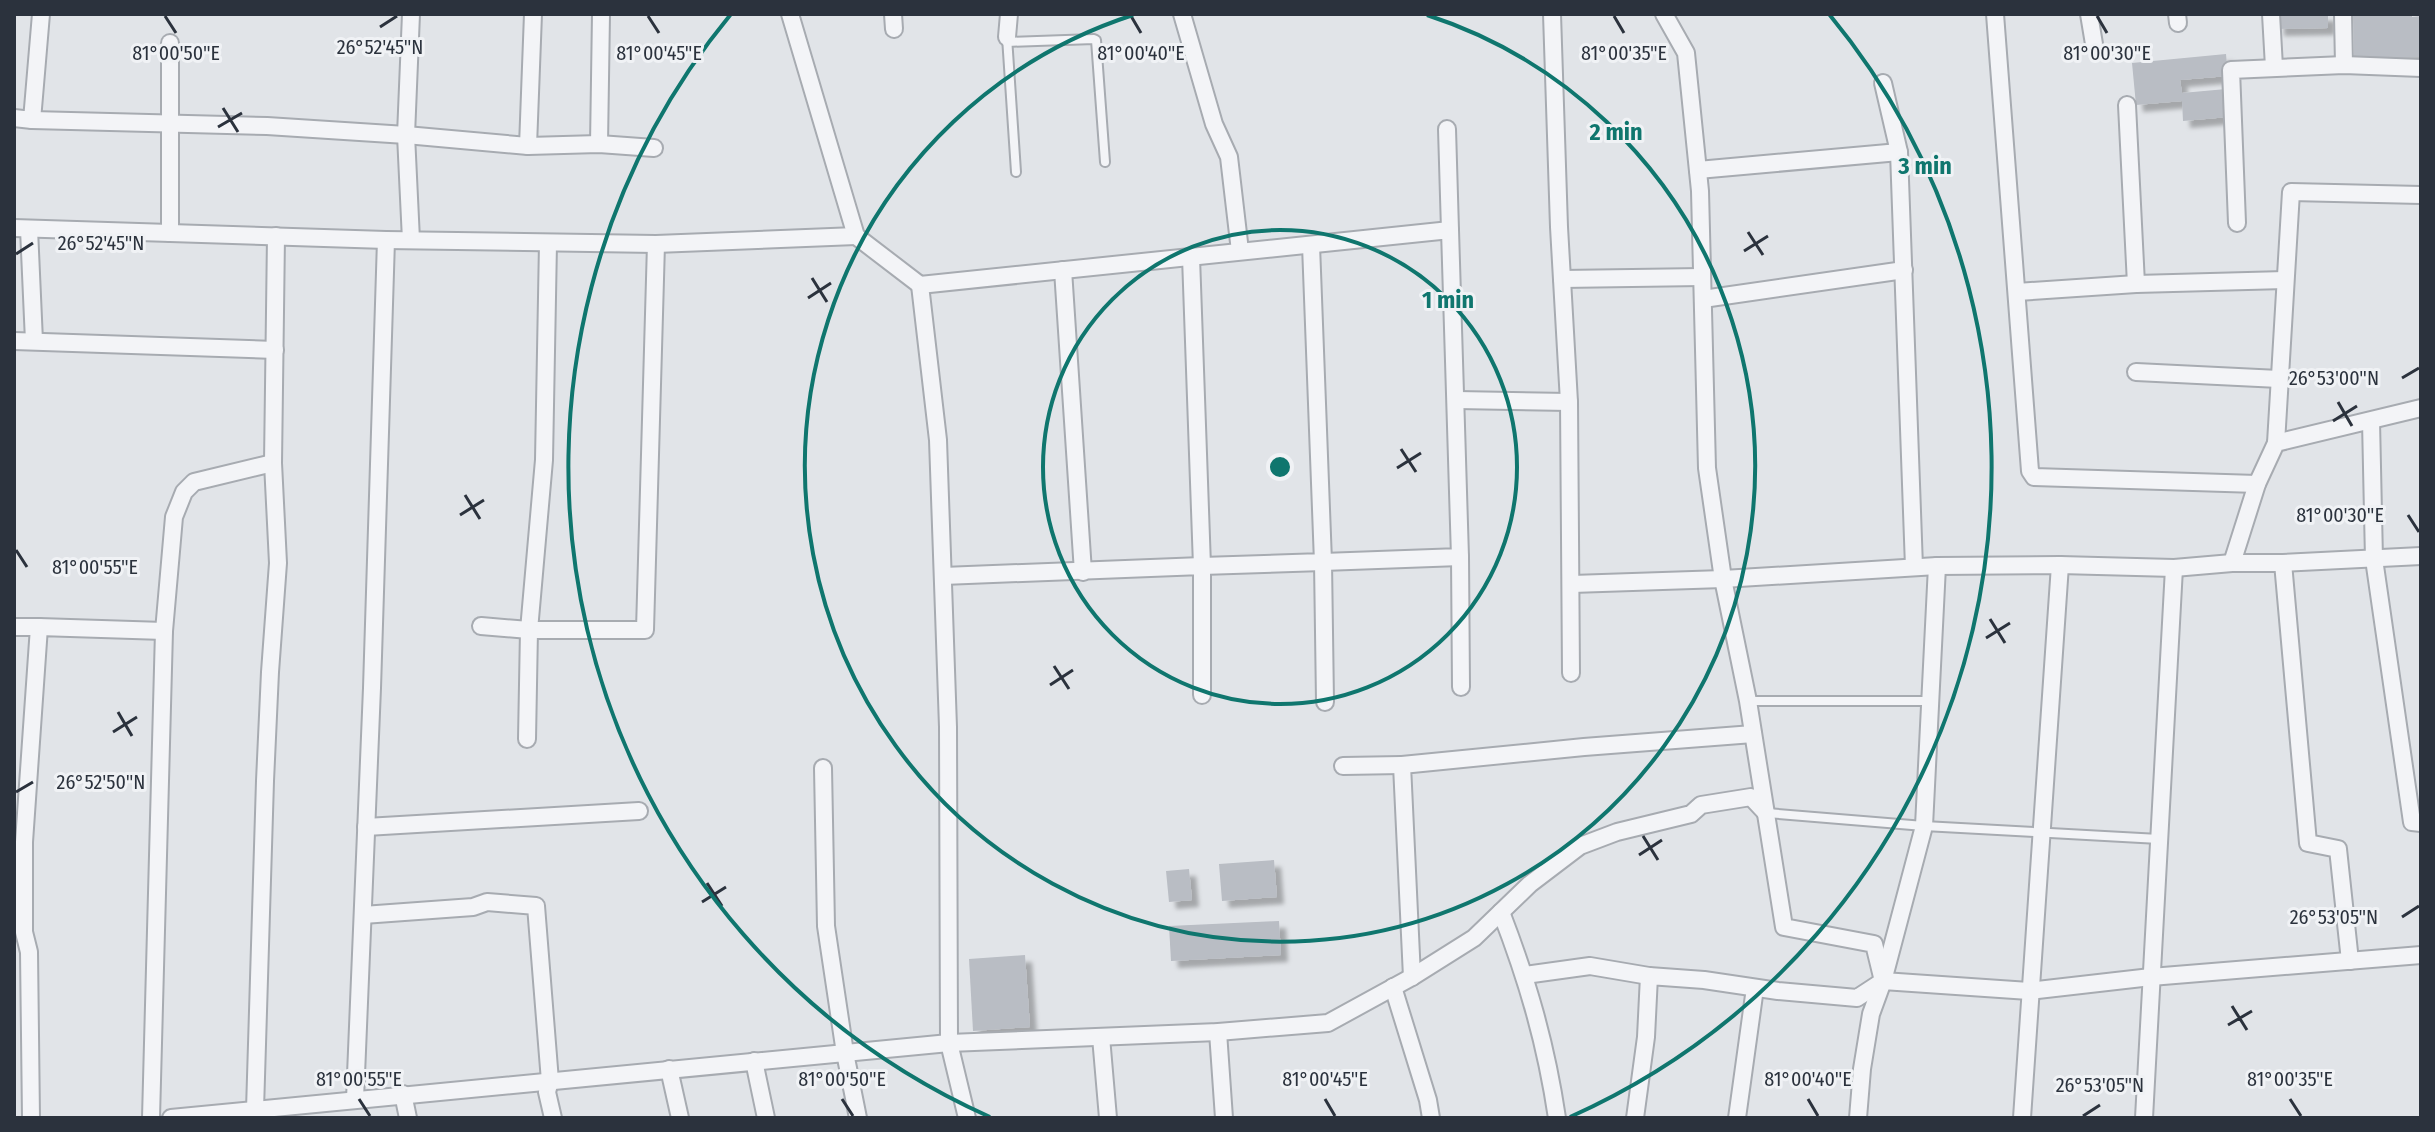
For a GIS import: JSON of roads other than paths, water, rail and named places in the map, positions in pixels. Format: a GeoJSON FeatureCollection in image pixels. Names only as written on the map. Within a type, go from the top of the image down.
{"type":"FeatureCollection","features":[{"type":"Feature","properties":{"kind":"street"},"geometry":{"type":"LineString","coordinates":[[32,120],[41,14]]}},
{"type":"Feature","properties":{"kind":"street"},"geometry":{"type":"LineString","coordinates":[[411,14],[406,135],[411,240]]}},
{"type":"Feature","properties":{"kind":"street"},"geometry":{"type":"LineString","coordinates":[[528,146],[533,14]]}},
{"type":"Feature","properties":{"kind":"street"},"geometry":{"type":"LineString","coordinates":[[599,144],[601,14]]}},
{"type":"Feature","properties":{"kind":"street"},"geometry":{"type":"LineString","coordinates":[[790,14],[856,236],[920,285],[1450,230]]}},
{"type":"Feature","properties":{"kind":"street"},"geometry":{"type":"LineString","coordinates":[[1007,40],[1009,14]]}},
{"type":"Feature","properties":{"kind":"street"},"geometry":{"type":"LineString","coordinates":[[1182,14],[1214,124],[1229,157],[1240,251]]}},
{"type":"Feature","properties":{"kind":"street"},"geometry":{"type":"LineString","coordinates":[[1552,14],[1569,402],[1571,673]]}},
{"type":"Feature","properties":{"kind":"street"},"geometry":{"type":"LineString","coordinates":[[1664,14],[1686,53],[1698,170],[1707,468],[1723,579],[1748,701],[1784,927],[1874,944],[1883,981]]}},
{"type":"Feature","properties":{"kind":"street"},"geometry":{"type":"LineString","coordinates":[[1995,14],[2030,471],[2034,477],[2257,484]]}},
{"type":"Feature","properties":{"kind":"street"},"geometry":{"type":"LineString","coordinates":[[2089,14],[2094,44]]}},
{"type":"Feature","properties":{"kind":"street"},"geometry":{"type":"LineString","coordinates":[[2271,14],[2274,67]]}},
{"type":"Feature","properties":{"kind":"street"},"geometry":{"type":"LineString","coordinates":[[2343,14],[2344,65]]}},
{"type":"Feature","properties":{"kind":"street"},"geometry":{"type":"LineString","coordinates":[[170,43],[170,233]]}},
{"type":"Feature","properties":{"kind":"street"},"geometry":{"type":"LineString","coordinates":[[2237,223],[2231,70],[2344,65],[2421,68]]}},
{"type":"Feature","properties":{"kind":"street"},"geometry":{"type":"LineString","coordinates":[[1883,83],[1899,152],[1914,567]]}},
{"type":"Feature","properties":{"kind":"street"},"geometry":{"type":"LineString","coordinates":[[2127,105],[2136,284]]}},
{"type":"Feature","properties":{"kind":"street"},"geometry":{"type":"LineString","coordinates":[[14,118],[267,126],[528,146],[599,144],[654,148]]}},
{"type":"Feature","properties":{"kind":"street"},"geometry":{"type":"LineString","coordinates":[[1447,129],[1457,400],[1461,687]]}},
{"type":"Feature","properties":{"kind":"street"},"geometry":{"type":"LineString","coordinates":[[1698,170],[1899,152]]}},
{"type":"Feature","properties":{"kind":"street"},"geometry":{"type":"LineString","coordinates":[[2232,563],[2257,484],[2276,443],[2291,192],[2421,195]]}},
{"type":"Feature","properties":{"kind":"street"},"geometry":{"type":"LineString","coordinates":[[34,341],[21,228],[548,243],[656,244],[856,236]]}},
{"type":"Feature","properties":{"kind":"street"},"geometry":{"type":"LineString","coordinates":[[255,1110],[265,765],[278,563],[273,463],[276,236]]}},
{"type":"Feature","properties":{"kind":"street"},"geometry":{"type":"LineString","coordinates":[[355,1099],[386,240]]}},
{"type":"Feature","properties":{"kind":"street"},"geometry":{"type":"LineString","coordinates":[[527,739],[529,630],[544,460],[548,243]]}},
{"type":"Feature","properties":{"kind":"street"},"geometry":{"type":"LineString","coordinates":[[481,626],[529,630],[645,630],[656,244]]}},
{"type":"Feature","properties":{"kind":"street"},"geometry":{"type":"LineString","coordinates":[[1311,245],[1325,702]]}},
{"type":"Feature","properties":{"kind":"street"},"geometry":{"type":"LineString","coordinates":[[1191,257],[1202,566],[1202,695]]}},
{"type":"Feature","properties":{"kind":"street"},"geometry":{"type":"LineString","coordinates":[[1063,270],[1083,572]]}},
{"type":"Feature","properties":{"kind":"street"},"geometry":{"type":"LineString","coordinates":[[1703,299],[1904,270]]}},
{"type":"Feature","properties":{"kind":"street"},"geometry":{"type":"LineString","coordinates":[[1562,279],[1702,277]]}},
{"type":"Feature","properties":{"kind":"street"},"geometry":{"type":"LineString","coordinates":[[2017,292],[2136,284],[2285,280]]}},
{"type":"Feature","properties":{"kind":"street"},"geometry":{"type":"LineString","coordinates":[[920,285],[938,440],[948,727],[949,1043],[967,1118]]}},
{"type":"Feature","properties":{"kind":"street"},"geometry":{"type":"LineString","coordinates":[[14,341],[275,350]]}},
{"type":"Feature","properties":{"kind":"street"},"geometry":{"type":"LineString","coordinates":[[2136,372],[2279,379]]}},
{"type":"Feature","properties":{"kind":"street"},"geometry":{"type":"LineString","coordinates":[[1457,400],[1569,402]]}},
{"type":"Feature","properties":{"kind":"street"},"geometry":{"type":"LineString","coordinates":[[2276,443],[2421,408]]}},
{"type":"Feature","properties":{"kind":"street"},"geometry":{"type":"LineString","coordinates":[[2371,421],[2374,559],[2412,822],[2421,823]]}},
{"type":"Feature","properties":{"kind":"street"},"geometry":{"type":"LineString","coordinates":[[151,1118],[164,631],[174,517],[184,492],[194,482],[273,463]]}},
{"type":"Feature","properties":{"kind":"street"},"geometry":{"type":"LineString","coordinates":[[1572,584],[1723,579],[1937,566],[2174,568],[2421,556]]}},
{"type":"Feature","properties":{"kind":"street"},"geometry":{"type":"LineString","coordinates":[[943,576],[1460,557]]}},
{"type":"Feature","properties":{"kind":"street"},"geometry":{"type":"LineString","coordinates":[[2283,563],[2308,843],[2338,849],[2350,961]]}},
{"type":"Feature","properties":{"kind":"street"},"geometry":{"type":"LineString","coordinates":[[2022,1118],[2060,565]]}},
{"type":"Feature","properties":{"kind":"street"},"geometry":{"type":"LineString","coordinates":[[1858,1118],[1871,1014],[1883,981],[1924,826],[1937,566]]}},
{"type":"Feature","properties":{"kind":"street"},"geometry":{"type":"LineString","coordinates":[[2144,1118],[2174,568]]}},
{"type":"Feature","properties":{"kind":"street"},"geometry":{"type":"LineString","coordinates":[[14,627],[164,631]]}},
{"type":"Feature","properties":{"kind":"street"},"geometry":{"type":"LineString","coordinates":[[31,1118],[29,952],[24,932],[19,842],[39,627]]}},
{"type":"Feature","properties":{"kind":"street"},"geometry":{"type":"LineString","coordinates":[[1343,766],[1402,765],[1753,734]]}},
{"type":"Feature","properties":{"kind":"street"},"geometry":{"type":"LineString","coordinates":[[1402,765],[1412,977]]}},
{"type":"Feature","properties":{"kind":"street"},"geometry":{"type":"LineString","coordinates":[[823,768],[826,926],[858,1118]]}},
{"type":"Feature","properties":{"kind":"street"},"geometry":{"type":"LineString","coordinates":[[171,1118],[255,1110],[279,1112],[403,1094],[949,1043],[1218,1032],[1328,1023],[1412,977],[1474,938],[1530,884],[1580,846],[1617,832],[1691,814],[1701,805],[1751,797],[1766,813]]}},
{"type":"Feature","properties":{"kind":"street"},"geometry":{"type":"LineString","coordinates":[[366,827],[639,811]]}},
{"type":"Feature","properties":{"kind":"street"},"geometry":{"type":"LineString","coordinates":[[363,915],[473,907],[487,902],[536,906],[550,1081],[547,1092],[553,1118]]}},
{"type":"Feature","properties":{"kind":"street"},"geometry":{"type":"LineString","coordinates":[[1501,912],[1525,975],[1549,1067],[1557,1118]]}},
{"type":"Feature","properties":{"kind":"street"},"geometry":{"type":"LineString","coordinates":[[1525,975],[1590,966],[1649,976],[1857,998],[1883,981],[2029,991],[2151,977],[2421,955]]}},
{"type":"Feature","properties":{"kind":"street"},"geometry":{"type":"LineString","coordinates":[[1635,1118],[1646,1037],[1649,976]]}},
{"type":"Feature","properties":{"kind":"street"},"geometry":{"type":"LineString","coordinates":[[1393,987],[1431,1118]]}},
{"type":"Feature","properties":{"kind":"street"},"geometry":{"type":"LineString","coordinates":[[1737,1118],[1755,988]]}},
{"type":"Feature","properties":{"kind":"street"},"geometry":{"type":"LineString","coordinates":[[1218,1032],[1224,1118]]}},
{"type":"Feature","properties":{"kind":"street"},"geometry":{"type":"LineString","coordinates":[[1101,1037],[1108,1118]]}},
{"type":"Feature","properties":{"kind":"street"},"geometry":{"type":"LineString","coordinates":[[754,1061],[766,1118]]}},
{"type":"Feature","properties":{"kind":"street"},"geometry":{"type":"LineString","coordinates":[[669,1069],[680,1118]]}},
{"type":"Feature","properties":{"kind":"street"},"geometry":{"type":"LineString","coordinates":[[403,1094],[408,1118]]}},
{"type":"Feature","properties":{"kind":"lane"},"geometry":{"type":"LineString","coordinates":[[1016,172],[1007,40],[1096,40],[1105,162]]}},
{"type":"Feature","properties":{"kind":"lane"},"geometry":{"type":"LineString","coordinates":[[1748,701],[1930,701]]}},
{"type":"Feature","properties":{"kind":"lane"},"geometry":{"type":"LineString","coordinates":[[1766,813],[1924,826],[2159,839]]}}]}
